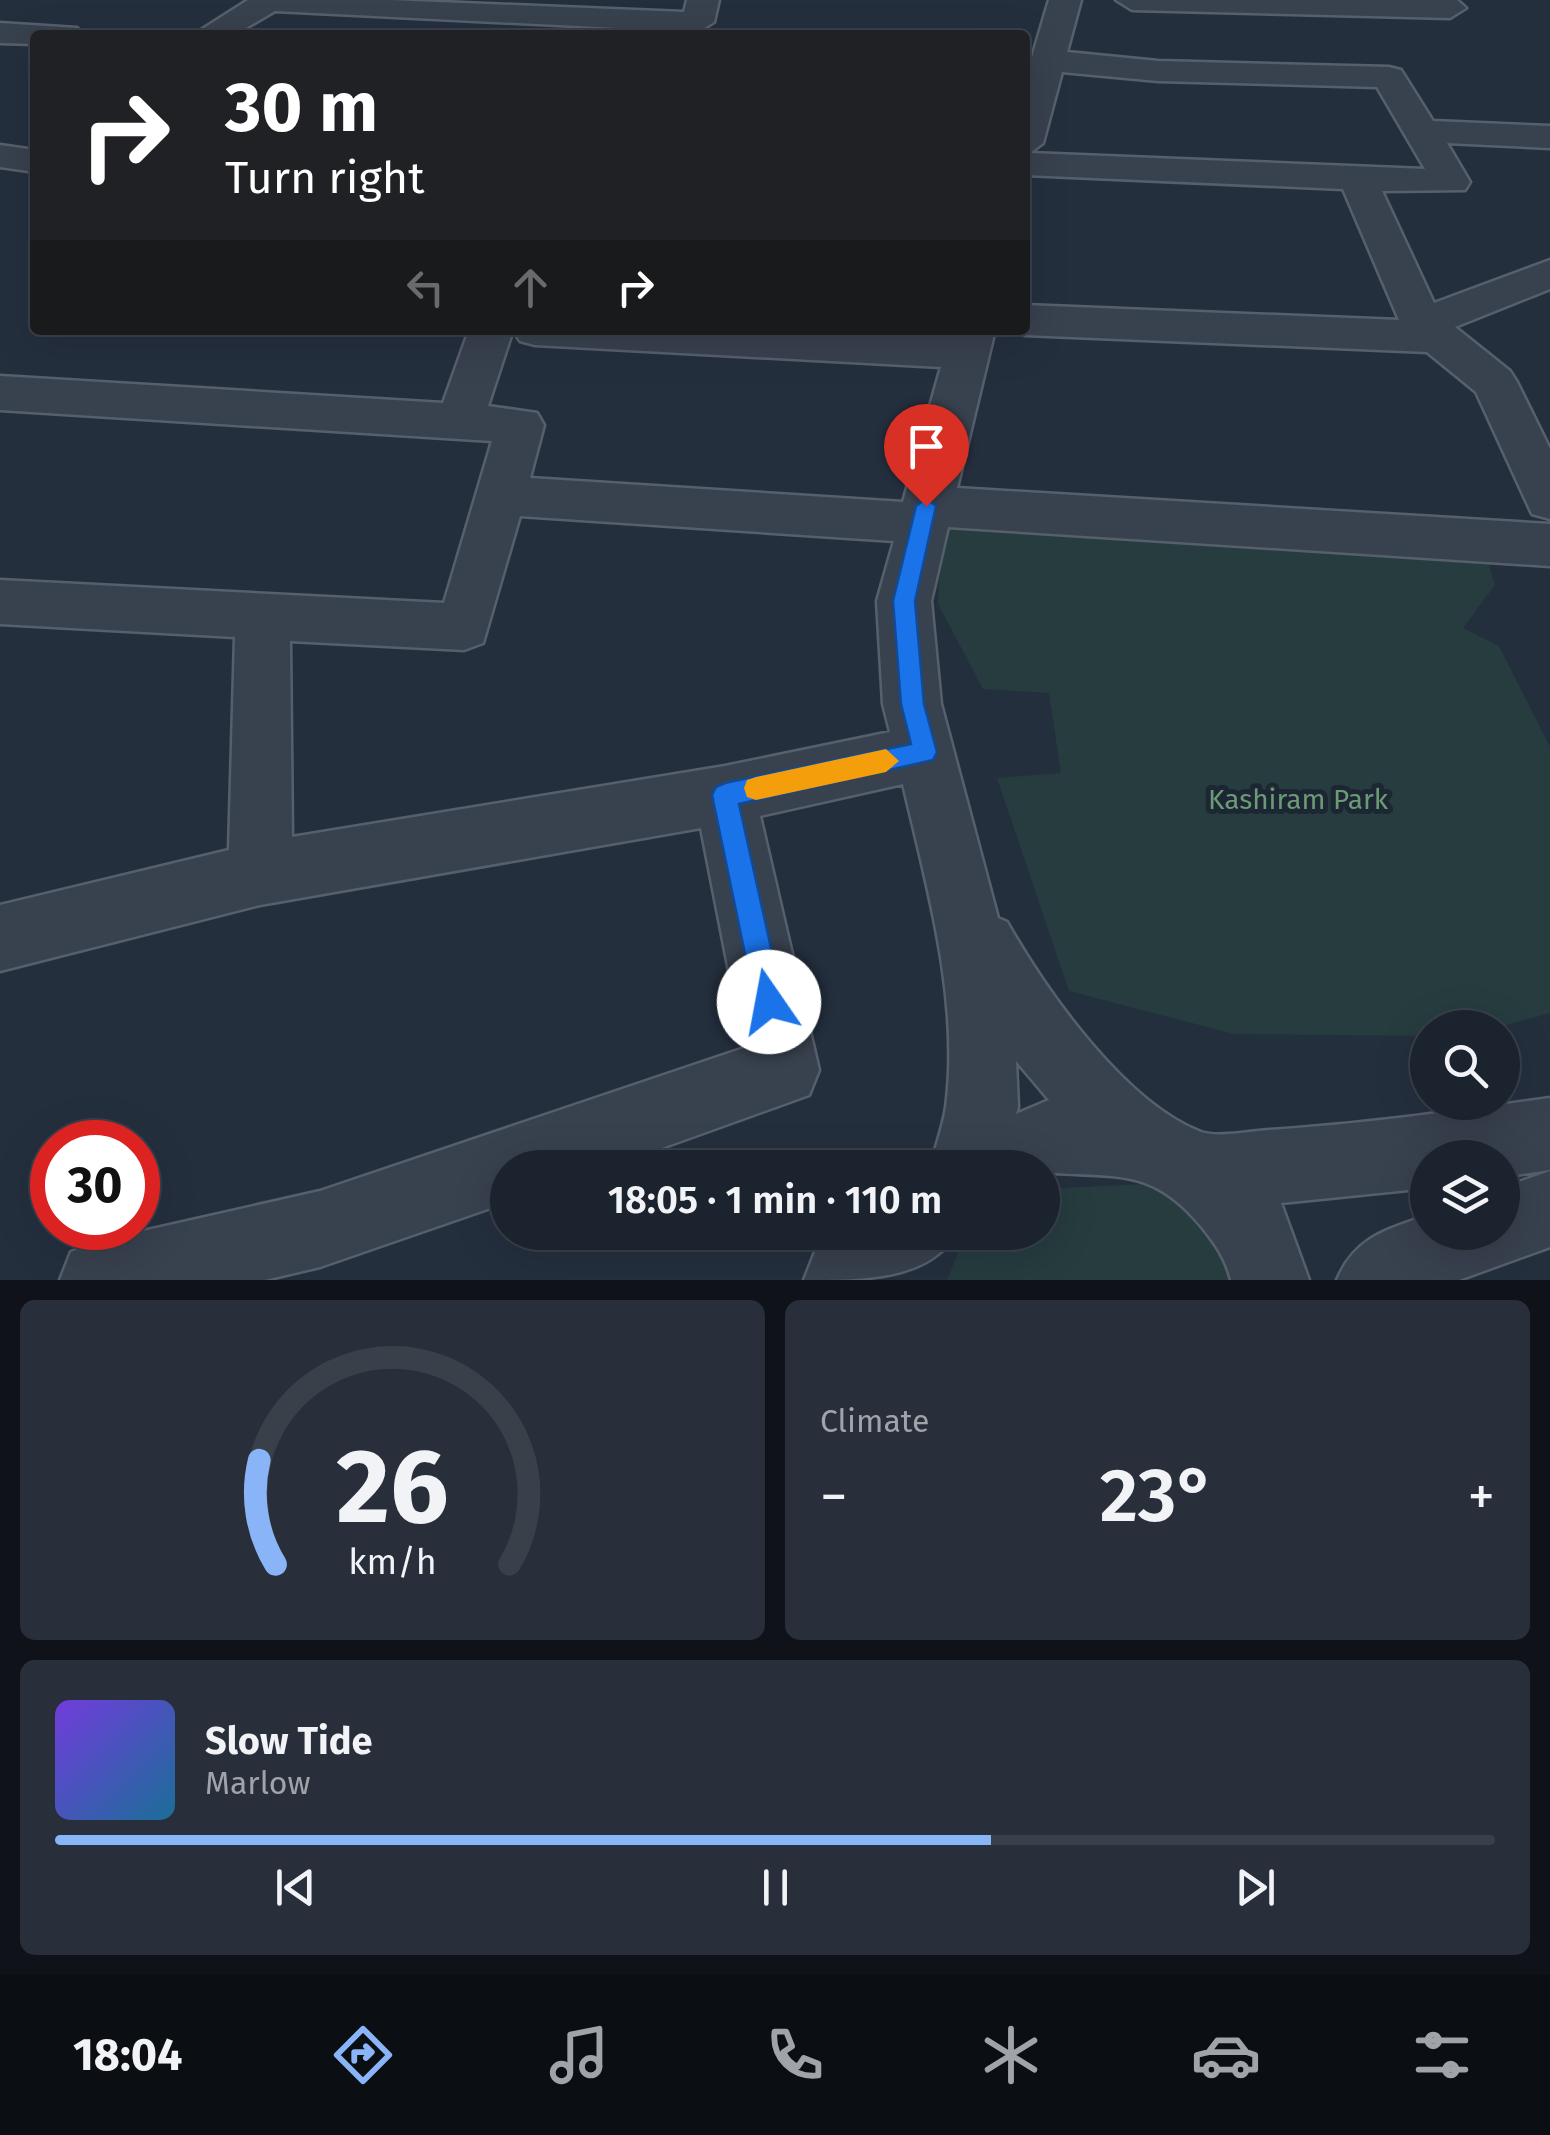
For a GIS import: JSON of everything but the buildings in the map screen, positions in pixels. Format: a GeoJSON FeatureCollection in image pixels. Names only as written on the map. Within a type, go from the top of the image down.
{"type":"FeatureCollection","features":[{"type":"Feature","properties":{"kind":"street"},"geometry":{"type":"LineString","coordinates":[[218,30],[269,0],[597,27],[698,22],[703,0]]}},
{"type":"Feature","properties":{"kind":"street"},"geometry":{"type":"LineString","coordinates":[[1030,118],[1038,79],[1065,0]]}},
{"type":"Feature","properties":{"kind":"street"},"geometry":{"type":"LineString","coordinates":[[1132,0],[1450,8]]}},
{"type":"Feature","properties":{"kind":"street"},"geometry":{"type":"LineString","coordinates":[[0,33],[30,34]]}},
{"type":"Feature","properties":{"kind":"street"},"geometry":{"type":"LineString","coordinates":[[1030,164],[1451,182],[1388,78],[1158,71],[1038,79]]}},
{"type":"Feature","properties":{"kind":"street"},"geometry":{"type":"LineString","coordinates":[[1420,131],[1550,136]]}},
{"type":"Feature","properties":{"kind":"street"},"geometry":{"type":"LineString","coordinates":[[0,156],[30,160]]}},
{"type":"Feature","properties":{"kind":"street"},"geometry":{"type":"LineString","coordinates":[[1357,178],[1430,331],[1494,382],[1536,440],[1550,500]]}},
{"type":"Feature","properties":{"kind":"street"},"geometry":{"type":"LineString","coordinates":[[1030,320],[1430,331],[1550,274]]}},
{"type":"Feature","properties":{"kind":"street"},"geometry":{"type":"LineString","coordinates":[[460,421],[490,335]]}},
{"type":"Feature","properties":{"kind":"street"},"geometry":{"type":"LineString","coordinates":[[733,335],[970,341],[904,601],[912,704],[963,902],[980,1002],[982,1107],[971,1150]]}},
{"type":"Feature","properties":{"kind":"street"},"geometry":{"type":"LineString","coordinates":[[0,392],[520,425],[464,626],[0,602]]}},
{"type":"Feature","properties":{"kind":"street"},"geometry":{"type":"LineString","coordinates":[[500,495],[1550,545]]}},
{"type":"Feature","properties":{"kind":"street"},"geometry":{"type":"LineString","coordinates":[[260,874],[263,614]]}},
{"type":"Feature","properties":{"kind":"street"},"geometry":{"type":"LineString","coordinates":[[0,938],[260,874],[725,795],[925,752]]}},
{"type":"Feature","properties":{"kind":"street"},"geometry":{"type":"LineString","coordinates":[[99,1280],[320,1229],[784,1070],[725,795]]}},
{"type":"Feature","properties":{"kind":"street"},"geometry":{"type":"LineString","coordinates":[[963,902],[1012,1002],[1060,1065],[1172,1156],[1257,1234],[1270,1280]]}},
{"type":"Feature","properties":{"kind":"street"},"geometry":{"type":"LineString","coordinates":[[1022,1150],[1050,1136],[1172,1156],[1359,1161],[1550,1134]]}},
{"type":"Feature","properties":{"kind":"street"},"geometry":{"type":"LineString","coordinates":[[1520,1220],[1550,1209]]}},
{"type":"Feature","properties":{"kind":"street"},"geometry":{"type":"LineString","coordinates":[[842,1280],[890,1250]]}},
{"type":"Feature","properties":{"kind":"street"},"geometry":{"type":"LineString","coordinates":[[920,1280],[926,1250]]}},
{"type":"Feature","properties":{"kind":"street"},"geometry":{"type":"LineString","coordinates":[[1376,1280],[1407,1261],[1437,1250]]}},
{"type":"Feature","properties":{"kind":"green space","name":"Kashiram Park"},"geometry":{"type":"Polygon","coordinates":[[[949,520],[1487,558],[1495,585],[1463,628],[1499,646],[1550,747],[1550,1013],[1520,1021],[1520,1010],[1410,1010],[1410,1036],[1234,1034],[1069,991],[997,778],[1061,773],[1049,693],[983,689],[938,604],[941,538],[949,520]]]}},
{"type":"Feature","properties":{"kind":"green space"},"geometry":{"type":"Polygon","coordinates":[[[1187,1182],[1231,1259],[1232,1280],[947,1280],[959,1250],[1060,1250],[1060,1188],[1187,1182]]]}},
{"type":"Feature","properties":{"kind":"slow traffic"},"geometry":{"type":"LineString","coordinates":[[756,788],[886,761]]}},
{"type":"Feature","properties":{"kind":"route"},"geometry":{"type":"LineString","coordinates":[[769,1002],[725,795],[925,752],[912,704],[904,601],[926,506]]}}]}
